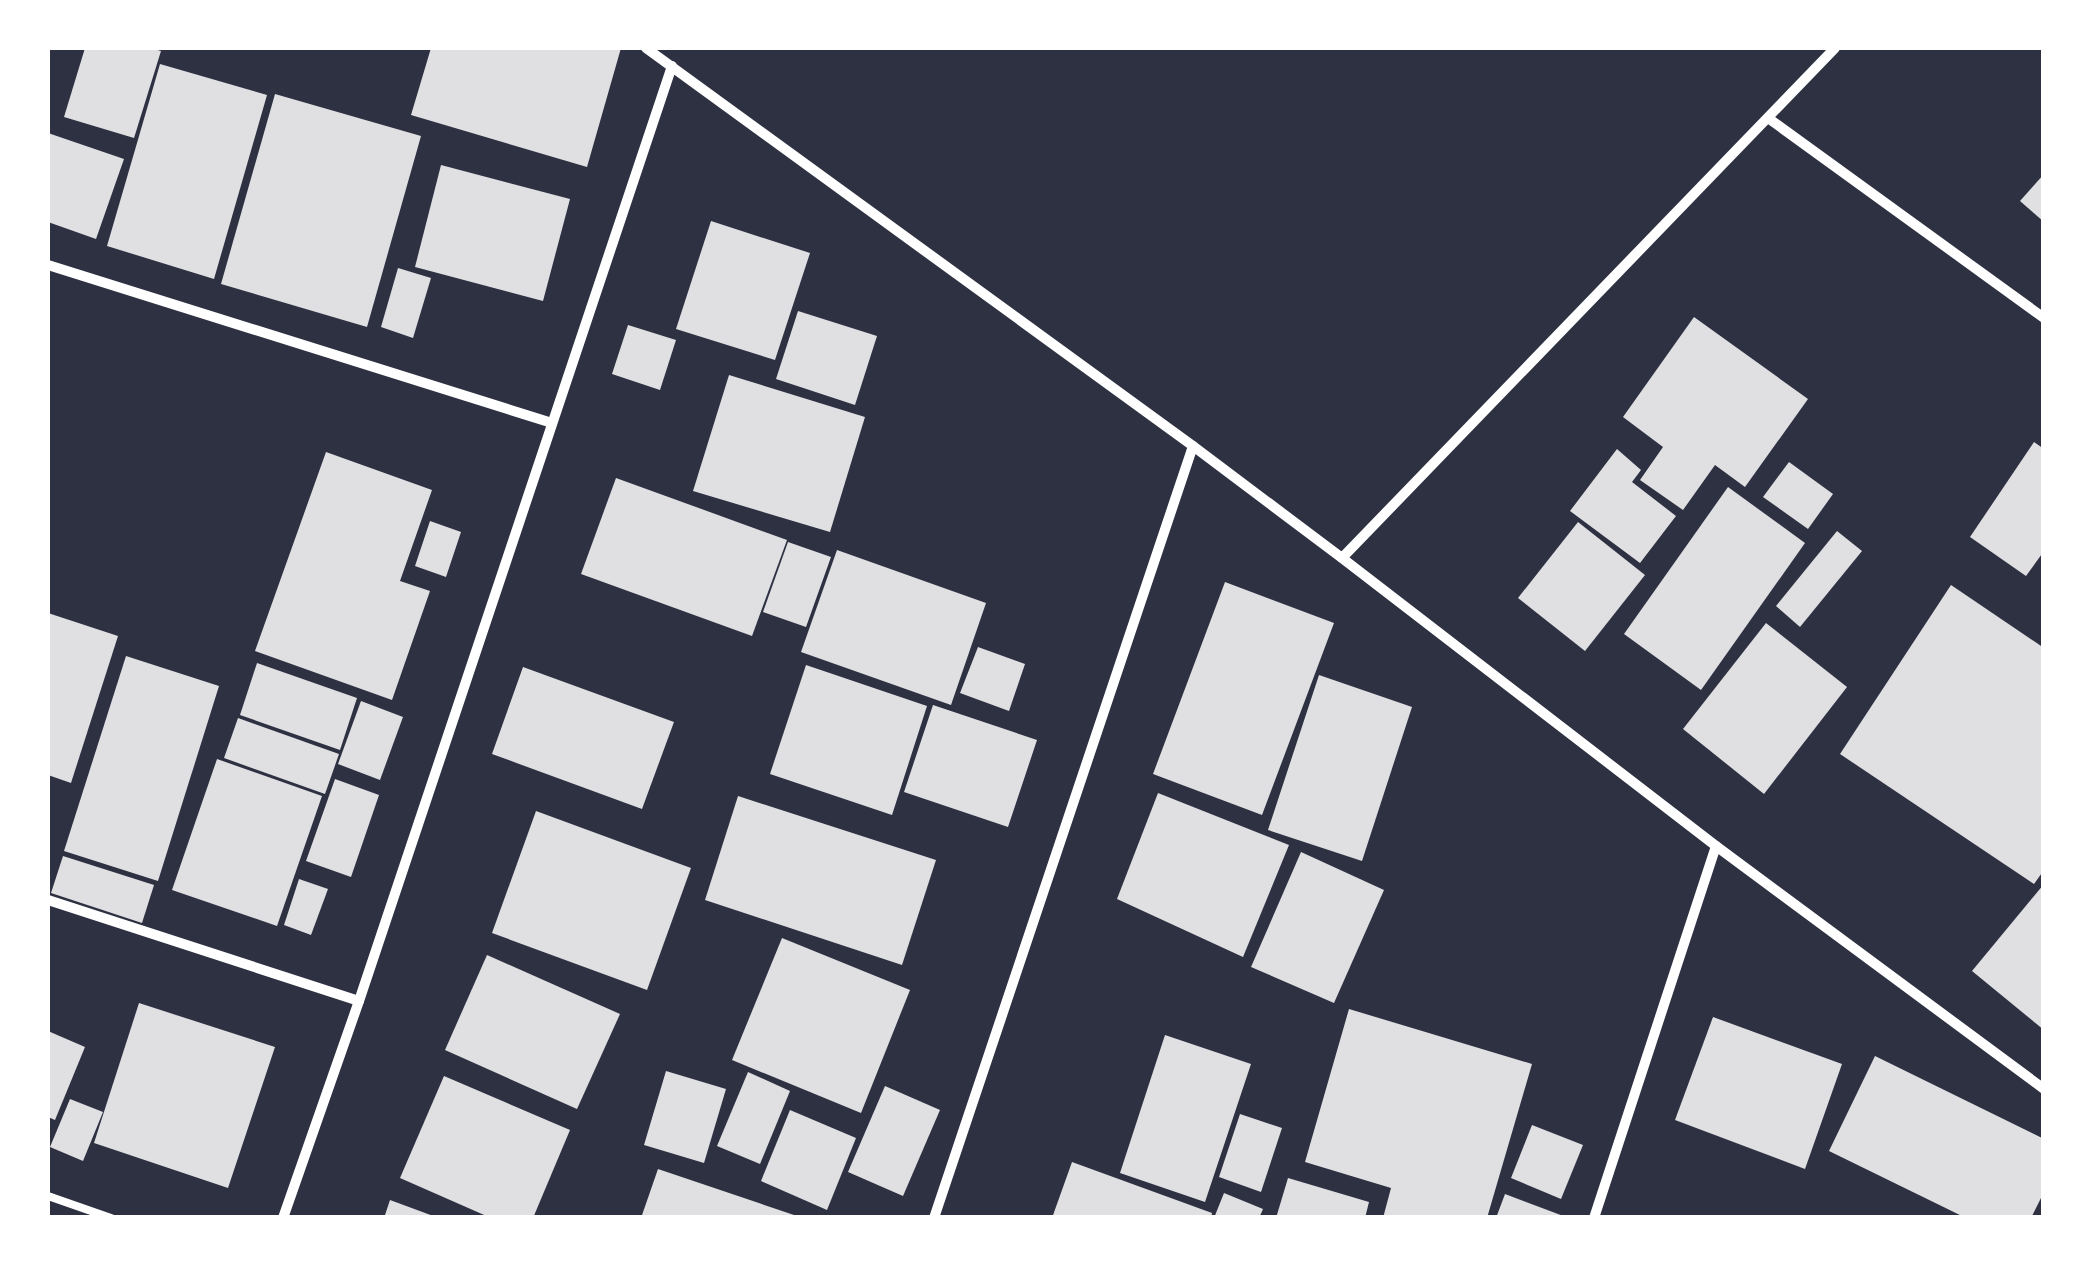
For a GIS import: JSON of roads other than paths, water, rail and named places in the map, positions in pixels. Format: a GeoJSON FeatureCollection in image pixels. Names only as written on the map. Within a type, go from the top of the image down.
{"type":"FeatureCollection","features":[{"type":"Feature","properties":{"kind":"street"},"geometry":{"type":"LineString","coordinates":[[646,48],[1192,446],[1716,846],[2044,1089]]}},
{"type":"Feature","properties":{"kind":"street"},"geometry":{"type":"LineString","coordinates":[[1342,558],[1835,48]]}},
{"type":"Feature","properties":{"kind":"street"},"geometry":{"type":"LineString","coordinates":[[284,1218],[672,66]]}},
{"type":"Feature","properties":{"kind":"street"},"geometry":{"type":"LineString","coordinates":[[1768,118],[2044,318]]}},
{"type":"Feature","properties":{"kind":"street"},"geometry":{"type":"LineString","coordinates":[[48,265],[552,423]]}},
{"type":"Feature","properties":{"kind":"street"},"geometry":{"type":"LineString","coordinates":[[934,1218],[1192,446]]}},
{"type":"Feature","properties":{"kind":"street"},"geometry":{"type":"LineString","coordinates":[[1594,1218],[1716,846]]}},
{"type":"Feature","properties":{"kind":"street"},"geometry":{"type":"LineString","coordinates":[[48,900],[359,1001]]}},
{"type":"Feature","properties":{"kind":"lane"},"geometry":{"type":"LineString","coordinates":[[48,1196],[110,1218]]}}]}
